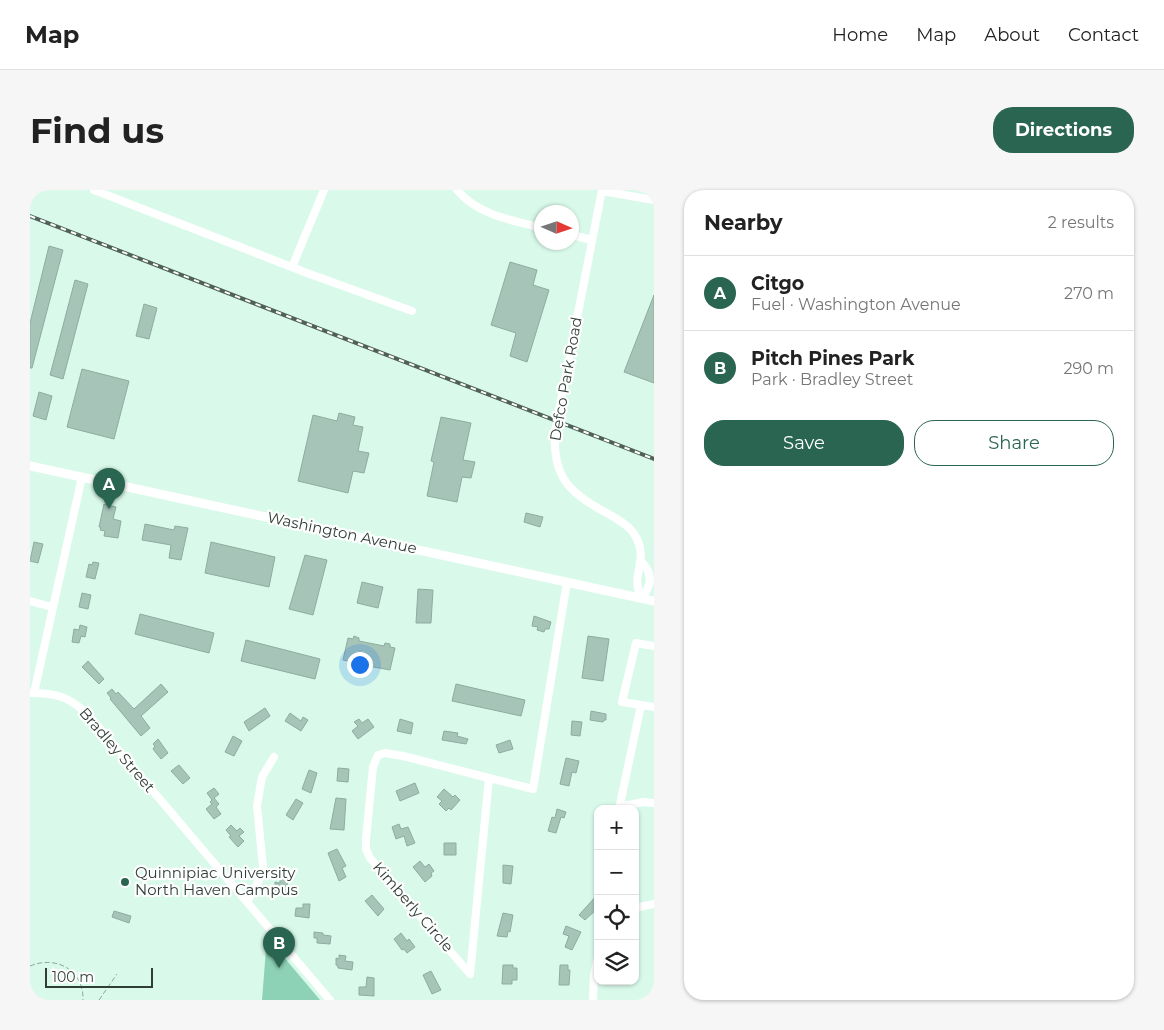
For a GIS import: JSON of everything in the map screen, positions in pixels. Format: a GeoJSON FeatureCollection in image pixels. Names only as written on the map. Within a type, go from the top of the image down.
{"type":"FeatureCollection","features":[{"type":"Feature","properties":{"kind":"main road","name":"Washington Avenue"},"geometry":{"type":"LineString","coordinates":[[30,466],[654,601]]}},
{"type":"Feature","properties":{"kind":"street"},"geometry":{"type":"LineString","coordinates":[[94,190],[292,267],[412,311]]}},
{"type":"Feature","properties":{"kind":"street"},"geometry":{"type":"LineString","coordinates":[[292,267],[324,190]]}},
{"type":"Feature","properties":{"kind":"street"},"geometry":{"type":"LineString","coordinates":[[457,190],[486,212],[499,218],[534,226]]}},
{"type":"Feature","properties":{"kind":"street"},"geometry":{"type":"LineString","coordinates":[[602,190],[654,200]]}},
{"type":"Feature","properties":{"kind":"street","name":"Defco Park Road"},"geometry":{"type":"LineString","coordinates":[[602,190],[554,444],[558,470],[574,493],[623,523],[631,530],[640,545],[642,562],[638,572],[637,586],[641,598]]}},
{"type":"Feature","properties":{"kind":"street"},"geometry":{"type":"LineString","coordinates":[[579,237],[592,240]]}},
{"type":"Feature","properties":{"kind":"street","name":"Bradley Street"},"geometry":{"type":"LineString","coordinates":[[82,477],[32,693],[53,693],[68,698],[81,707],[330,1000]]}},
{"type":"Feature","properties":{"kind":"street","name":"Defco Park Road"},"geometry":{"type":"LineString","coordinates":[[641,598],[650,583],[650,573],[642,562]]}},
{"type":"Feature","properties":{"kind":"street","name":"Kimberly Circle"},"geometry":{"type":"LineString","coordinates":[[489,778],[470,974],[370,858],[366,849],[375,760],[378,755],[385,753],[403,756],[533,789],[567,582]]}},
{"type":"Feature","properties":{"kind":"street"},"geometry":{"type":"LineString","coordinates":[[30,601],[52,607]]}},
{"type":"Feature","properties":{"kind":"street"},"geometry":{"type":"LineString","coordinates":[[654,646],[636,643],[622,702],[654,707]]}},
{"type":"Feature","properties":{"kind":"street"},"geometry":{"type":"LineString","coordinates":[[620,805],[641,705]]}},
{"type":"Feature","properties":{"kind":"street"},"geometry":{"type":"LineString","coordinates":[[248,902],[263,867],[257,806],[262,777],[274,757]]}},
{"type":"Feature","properties":{"kind":"street"},"geometry":{"type":"LineString","coordinates":[[631,805],[643,802],[654,803]]}},
{"type":"Feature","properties":{"kind":"street"},"geometry":{"type":"LineString","coordinates":[[639,907],[654,904]]}},
{"type":"Feature","properties":{"kind":"street"},"geometry":{"type":"LineString","coordinates":[[593,1000],[594,975]]}},
{"type":"Feature","properties":{"kind":"path"},"geometry":{"type":"LineString","coordinates":[[30,966],[37,963],[52,962],[66,966],[80,983],[83,990],[83,1000]]}},
{"type":"Feature","properties":{"kind":"path"},"geometry":{"type":"LineString","coordinates":[[99,1000],[117,974]]}},
{"type":"Feature","properties":{"kind":"green space"},"geometry":{"type":"Polygon","coordinates":[[[267,937],[320,1000],[262,1000],[267,937]]]}},
{"type":"Feature","properties":{"kind":"building"},"geometry":{"type":"Polygon","coordinates":[[[49,246],[63,250],[32,368],[30,368],[30,323],[49,246]]]}},
{"type":"Feature","properties":{"kind":"building"},"geometry":{"type":"Polygon","coordinates":[[[510,262],[537,270],[533,285],[549,290],[527,362],[510,356],[516,333],[491,325],[510,262]]]}},
{"type":"Feature","properties":{"kind":"building"},"geometry":{"type":"Polygon","coordinates":[[[75,280],[88,284],[63,379],[50,375],[75,280]]]}},
{"type":"Feature","properties":{"kind":"building"},"geometry":{"type":"Polygon","coordinates":[[[654,295],[654,383],[624,372],[654,295]]]}},
{"type":"Feature","properties":{"kind":"building"},"geometry":{"type":"Polygon","coordinates":[[[144,304],[157,308],[149,339],[136,336],[144,304]]]}},
{"type":"Feature","properties":{"kind":"building"},"geometry":{"type":"Polygon","coordinates":[[[82,369],[129,381],[114,439],[67,427],[82,369]]]}},
{"type":"Feature","properties":{"kind":"building"},"geometry":{"type":"Polygon","coordinates":[[[39,392],[52,396],[46,420],[33,416],[39,392]]]}},
{"type":"Feature","properties":{"kind":"building"},"geometry":{"type":"Polygon","coordinates":[[[339,413],[355,417],[353,425],[363,427],[358,451],[369,453],[364,473],[353,471],[348,493],[298,481],[313,415],[337,421],[339,413]]]}},
{"type":"Feature","properties":{"kind":"building"},"geometry":{"type":"Polygon","coordinates":[[[441,417],[471,423],[463,460],[475,462],[471,478],[462,477],[457,502],[427,496],[434,462],[431,461],[441,417]]]}},
{"type":"Feature","properties":{"kind":"building"},"geometry":{"type":"Polygon","coordinates":[[[104,504],[116,507],[113,519],[121,521],[118,538],[104,536],[105,531],[100,530],[104,504]]]}},
{"type":"Feature","properties":{"kind":"building"},"geometry":{"type":"Polygon","coordinates":[[[526,513],[543,517],[540,527],[524,522],[526,513]]]}},
{"type":"Feature","properties":{"kind":"building"},"geometry":{"type":"Polygon","coordinates":[[[145,524],[174,530],[175,526],[188,528],[181,560],[169,558],[171,545],[142,540],[145,524]]]}},
{"type":"Feature","properties":{"kind":"building"},"geometry":{"type":"Polygon","coordinates":[[[34,542],[43,544],[38,563],[30,561],[34,542]]]}},
{"type":"Feature","properties":{"kind":"building"},"geometry":{"type":"Polygon","coordinates":[[[211,542],[275,557],[269,587],[205,573],[211,542]]]}},
{"type":"Feature","properties":{"kind":"building"},"geometry":{"type":"Polygon","coordinates":[[[305,555],[327,560],[313,615],[289,609],[305,555]]]}},
{"type":"Feature","properties":{"kind":"building"},"geometry":{"type":"Polygon","coordinates":[[[93,562],[99,563],[95,579],[86,577],[89,564],[92,565],[93,562]]]}},
{"type":"Feature","properties":{"kind":"building"},"geometry":{"type":"Polygon","coordinates":[[[362,582],[383,587],[378,608],[357,603],[362,582]]]}},
{"type":"Feature","properties":{"kind":"building"},"geometry":{"type":"Polygon","coordinates":[[[418,589],[433,590],[431,623],[416,623],[418,589]]]}},
{"type":"Feature","properties":{"kind":"building"},"geometry":{"type":"Polygon","coordinates":[[[82,593],[91,595],[88,609],[79,607],[82,593]]]}},
{"type":"Feature","properties":{"kind":"building"},"geometry":{"type":"Polygon","coordinates":[[[140,614],[214,633],[209,653],[135,634],[140,614]]]}},
{"type":"Feature","properties":{"kind":"building"},"geometry":{"type":"Polygon","coordinates":[[[534,616],[551,622],[549,629],[545,629],[544,632],[537,630],[538,627],[532,626],[534,616]]]}},
{"type":"Feature","properties":{"kind":"building"},"geometry":{"type":"Polygon","coordinates":[[[80,625],[87,627],[85,637],[81,636],[79,643],[72,642],[74,629],[79,630],[80,625]]]}},
{"type":"Feature","properties":{"kind":"building"},"geometry":{"type":"Polygon","coordinates":[[[354,636],[359,638],[359,641],[384,646],[385,643],[395,648],[390,670],[368,666],[368,668],[361,667],[361,664],[343,660],[348,638],[353,639],[354,636]]]}},
{"type":"Feature","properties":{"kind":"building"},"geometry":{"type":"Polygon","coordinates":[[[588,636],[609,639],[603,681],[582,678],[588,636]]]}},
{"type":"Feature","properties":{"kind":"building"},"geometry":{"type":"Polygon","coordinates":[[[246,640],[320,659],[315,679],[241,661],[246,640]]]}},
{"type":"Feature","properties":{"kind":"building"},"geometry":{"type":"Polygon","coordinates":[[[88,661],[104,679],[99,684],[82,667],[88,661]]]}},
{"type":"Feature","properties":{"kind":"building"},"geometry":{"type":"Polygon","coordinates":[[[161,684],[168,692],[141,716],[150,728],[141,736],[107,693],[112,689],[116,694],[118,692],[134,709],[161,684]]]}},
{"type":"Feature","properties":{"kind":"building"},"geometry":{"type":"Polygon","coordinates":[[[456,684],[525,700],[521,716],[452,701],[456,684]]]}},
{"type":"Feature","properties":{"kind":"building"},"geometry":{"type":"Polygon","coordinates":[[[265,708],[270,716],[249,731],[244,722],[265,708]]]}},
{"type":"Feature","properties":{"kind":"building"},"geometry":{"type":"Polygon","coordinates":[[[591,711],[606,714],[606,720],[603,722],[590,720],[591,711]]]}},
{"type":"Feature","properties":{"kind":"building"},"geometry":{"type":"Polygon","coordinates":[[[290,713],[301,721],[303,717],[308,720],[301,731],[285,721],[290,713]]]}},
{"type":"Feature","properties":{"kind":"building"},"geometry":{"type":"Polygon","coordinates":[[[359,719],[362,723],[368,719],[374,727],[358,739],[352,731],[358,726],[354,722],[359,719]]]}},
{"type":"Feature","properties":{"kind":"building"},"geometry":{"type":"Polygon","coordinates":[[[400,719],[413,723],[411,734],[397,731],[400,719]]]}},
{"type":"Feature","properties":{"kind":"building"},"geometry":{"type":"Polygon","coordinates":[[[572,721],[582,722],[580,736],[571,735],[572,721]]]}},
{"type":"Feature","properties":{"kind":"building"},"geometry":{"type":"Polygon","coordinates":[[[444,731],[458,733],[457,736],[468,739],[466,744],[442,740],[444,731]]]}},
{"type":"Feature","properties":{"kind":"building"},"geometry":{"type":"Polygon","coordinates":[[[233,736],[242,741],[234,756],[225,752],[233,736]]]}},
{"type":"Feature","properties":{"kind":"building"},"geometry":{"type":"Polygon","coordinates":[[[158,739],[168,753],[161,759],[153,749],[155,746],[153,744],[158,739]]]}},
{"type":"Feature","properties":{"kind":"building"},"geometry":{"type":"Polygon","coordinates":[[[510,740],[513,749],[499,753],[496,745],[510,740]]]}},
{"type":"Feature","properties":{"kind":"building"},"geometry":{"type":"Polygon","coordinates":[[[566,758],[579,761],[576,773],[572,772],[569,786],[560,784],[566,758]]]}},
{"type":"Feature","properties":{"kind":"building"},"geometry":{"type":"Polygon","coordinates":[[[179,765],[190,778],[183,784],[171,771],[179,765]]]}},
{"type":"Feature","properties":{"kind":"building"},"geometry":{"type":"Polygon","coordinates":[[[338,768],[349,769],[348,782],[337,781],[338,768]]]}},
{"type":"Feature","properties":{"kind":"building"},"geometry":{"type":"Polygon","coordinates":[[[309,770],[317,773],[311,793],[302,789],[309,770]]]}},
{"type":"Feature","properties":{"kind":"building"},"geometry":{"type":"Polygon","coordinates":[[[415,783],[419,793],[400,801],[396,791],[415,783]]]}},
{"type":"Feature","properties":{"kind":"building"},"geometry":{"type":"Polygon","coordinates":[[[214,788],[219,794],[214,798],[219,804],[216,807],[221,814],[214,819],[206,809],[212,804],[210,802],[212,800],[207,793],[214,788]]]}},
{"type":"Feature","properties":{"kind":"building"},"geometry":{"type":"Polygon","coordinates":[[[444,789],[460,800],[451,810],[449,808],[446,811],[439,804],[442,801],[437,797],[444,789]]]}},
{"type":"Feature","properties":{"kind":"building"},"geometry":{"type":"Polygon","coordinates":[[[336,798],[346,799],[344,830],[330,829],[336,798]]]}},
{"type":"Feature","properties":{"kind":"building"},"geometry":{"type":"Polygon","coordinates":[[[296,799],[303,803],[293,820],[286,815],[296,799]]]}},
{"type":"Feature","properties":{"kind":"building"},"geometry":{"type":"Polygon","coordinates":[[[557,809],[566,812],[564,818],[561,817],[556,833],[548,831],[552,817],[555,818],[557,809]]]}},
{"type":"Feature","properties":{"kind":"building"},"geometry":{"type":"Polygon","coordinates":[[[399,824],[401,829],[408,827],[415,843],[407,846],[404,836],[396,839],[392,827],[399,824]]]}},
{"type":"Feature","properties":{"kind":"building"},"geometry":{"type":"Polygon","coordinates":[[[231,825],[237,831],[240,828],[244,832],[239,836],[244,841],[238,847],[229,837],[231,836],[226,830],[231,825]]]}},
{"type":"Feature","properties":{"kind":"building"},"geometry":{"type":"Polygon","coordinates":[[[444,843],[456,843],[456,855],[444,855],[444,843]]]}},
{"type":"Feature","properties":{"kind":"building"},"geometry":{"type":"Polygon","coordinates":[[[337,849],[346,866],[342,868],[346,877],[339,881],[328,853],[337,849]]]}},
{"type":"Feature","properties":{"kind":"building"},"geometry":{"type":"Polygon","coordinates":[[[420,861],[425,867],[429,864],[434,871],[431,873],[432,876],[425,882],[413,867],[420,861]]]}},
{"type":"Feature","properties":{"kind":"building"},"geometry":{"type":"Polygon","coordinates":[[[503,865],[513,866],[511,884],[503,883],[503,865]]]}},
{"type":"Feature","properties":{"kind":"building"},"geometry":{"type":"Polygon","coordinates":[[[280,877],[287,878],[288,892],[275,891],[275,882],[280,883],[280,877]]]}},
{"type":"Feature","properties":{"kind":"building"},"geometry":{"type":"Polygon","coordinates":[[[372,895],[384,909],[378,916],[365,901],[372,895]]]}},
{"type":"Feature","properties":{"kind":"building"},"geometry":{"type":"Polygon","coordinates":[[[594,898],[594,912],[585,920],[579,915],[594,898]]]}},
{"type":"Feature","properties":{"kind":"building"},"geometry":{"type":"Polygon","coordinates":[[[303,904],[310,904],[309,918],[295,916],[296,908],[303,908],[303,904]]]}},
{"type":"Feature","properties":{"kind":"building"},"geometry":{"type":"Polygon","coordinates":[[[114,911],[131,916],[129,923],[112,917],[114,911]]]}},
{"type":"Feature","properties":{"kind":"building"},"geometry":{"type":"Polygon","coordinates":[[[503,913],[513,915],[510,932],[508,931],[507,937],[497,936],[503,913]]]}},
{"type":"Feature","properties":{"kind":"building"},"geometry":{"type":"Polygon","coordinates":[[[566,926],[581,932],[572,950],[565,947],[569,936],[563,934],[566,926]]]}},
{"type":"Feature","properties":{"kind":"building"},"geometry":{"type":"Polygon","coordinates":[[[314,932],[331,936],[330,944],[317,943],[317,938],[314,938],[314,932]]]}},
{"type":"Feature","properties":{"kind":"building"},"geometry":{"type":"Polygon","coordinates":[[[401,933],[415,947],[407,953],[404,949],[402,950],[394,939],[401,933]]]}},
{"type":"Feature","properties":{"kind":"building"},"geometry":{"type":"Polygon","coordinates":[[[339,955],[346,956],[345,961],[353,962],[352,970],[338,968],[336,958],[339,959],[339,955]]]}},
{"type":"Feature","properties":{"kind":"building"},"geometry":{"type":"Polygon","coordinates":[[[503,965],[513,965],[513,968],[517,968],[517,980],[512,980],[512,984],[502,984],[503,965]]]}},
{"type":"Feature","properties":{"kind":"building"},"geometry":{"type":"Polygon","coordinates":[[[560,965],[568,965],[568,970],[570,970],[569,985],[559,985],[560,965]]]}},
{"type":"Feature","properties":{"kind":"building"},"geometry":{"type":"Polygon","coordinates":[[[431,971],[441,990],[432,994],[423,975],[431,971]]]}},
{"type":"Feature","properties":{"kind":"building"},"geometry":{"type":"Polygon","coordinates":[[[367,977],[374,978],[374,996],[359,995],[359,987],[366,987],[367,977]]]}},
{"type":"Feature","properties":{"kind":"railway"},"geometry":{"type":"LineString","coordinates":[[30,216],[654,459]]}},
{"type":"Feature","properties":{"kind":"place","name":"Citgo"},"geometry":{"type":"Point","coordinates":[109,509]}},
{"type":"Feature","properties":{"kind":"place","name":"Quinnipiac University North Haven Campus"},"geometry":{"type":"Point","coordinates":[125,882]}},
{"type":"Feature","properties":{"kind":"place","name":"Pitch Pines Park"},"geometry":{"type":"Point","coordinates":[279,968]}}]}
